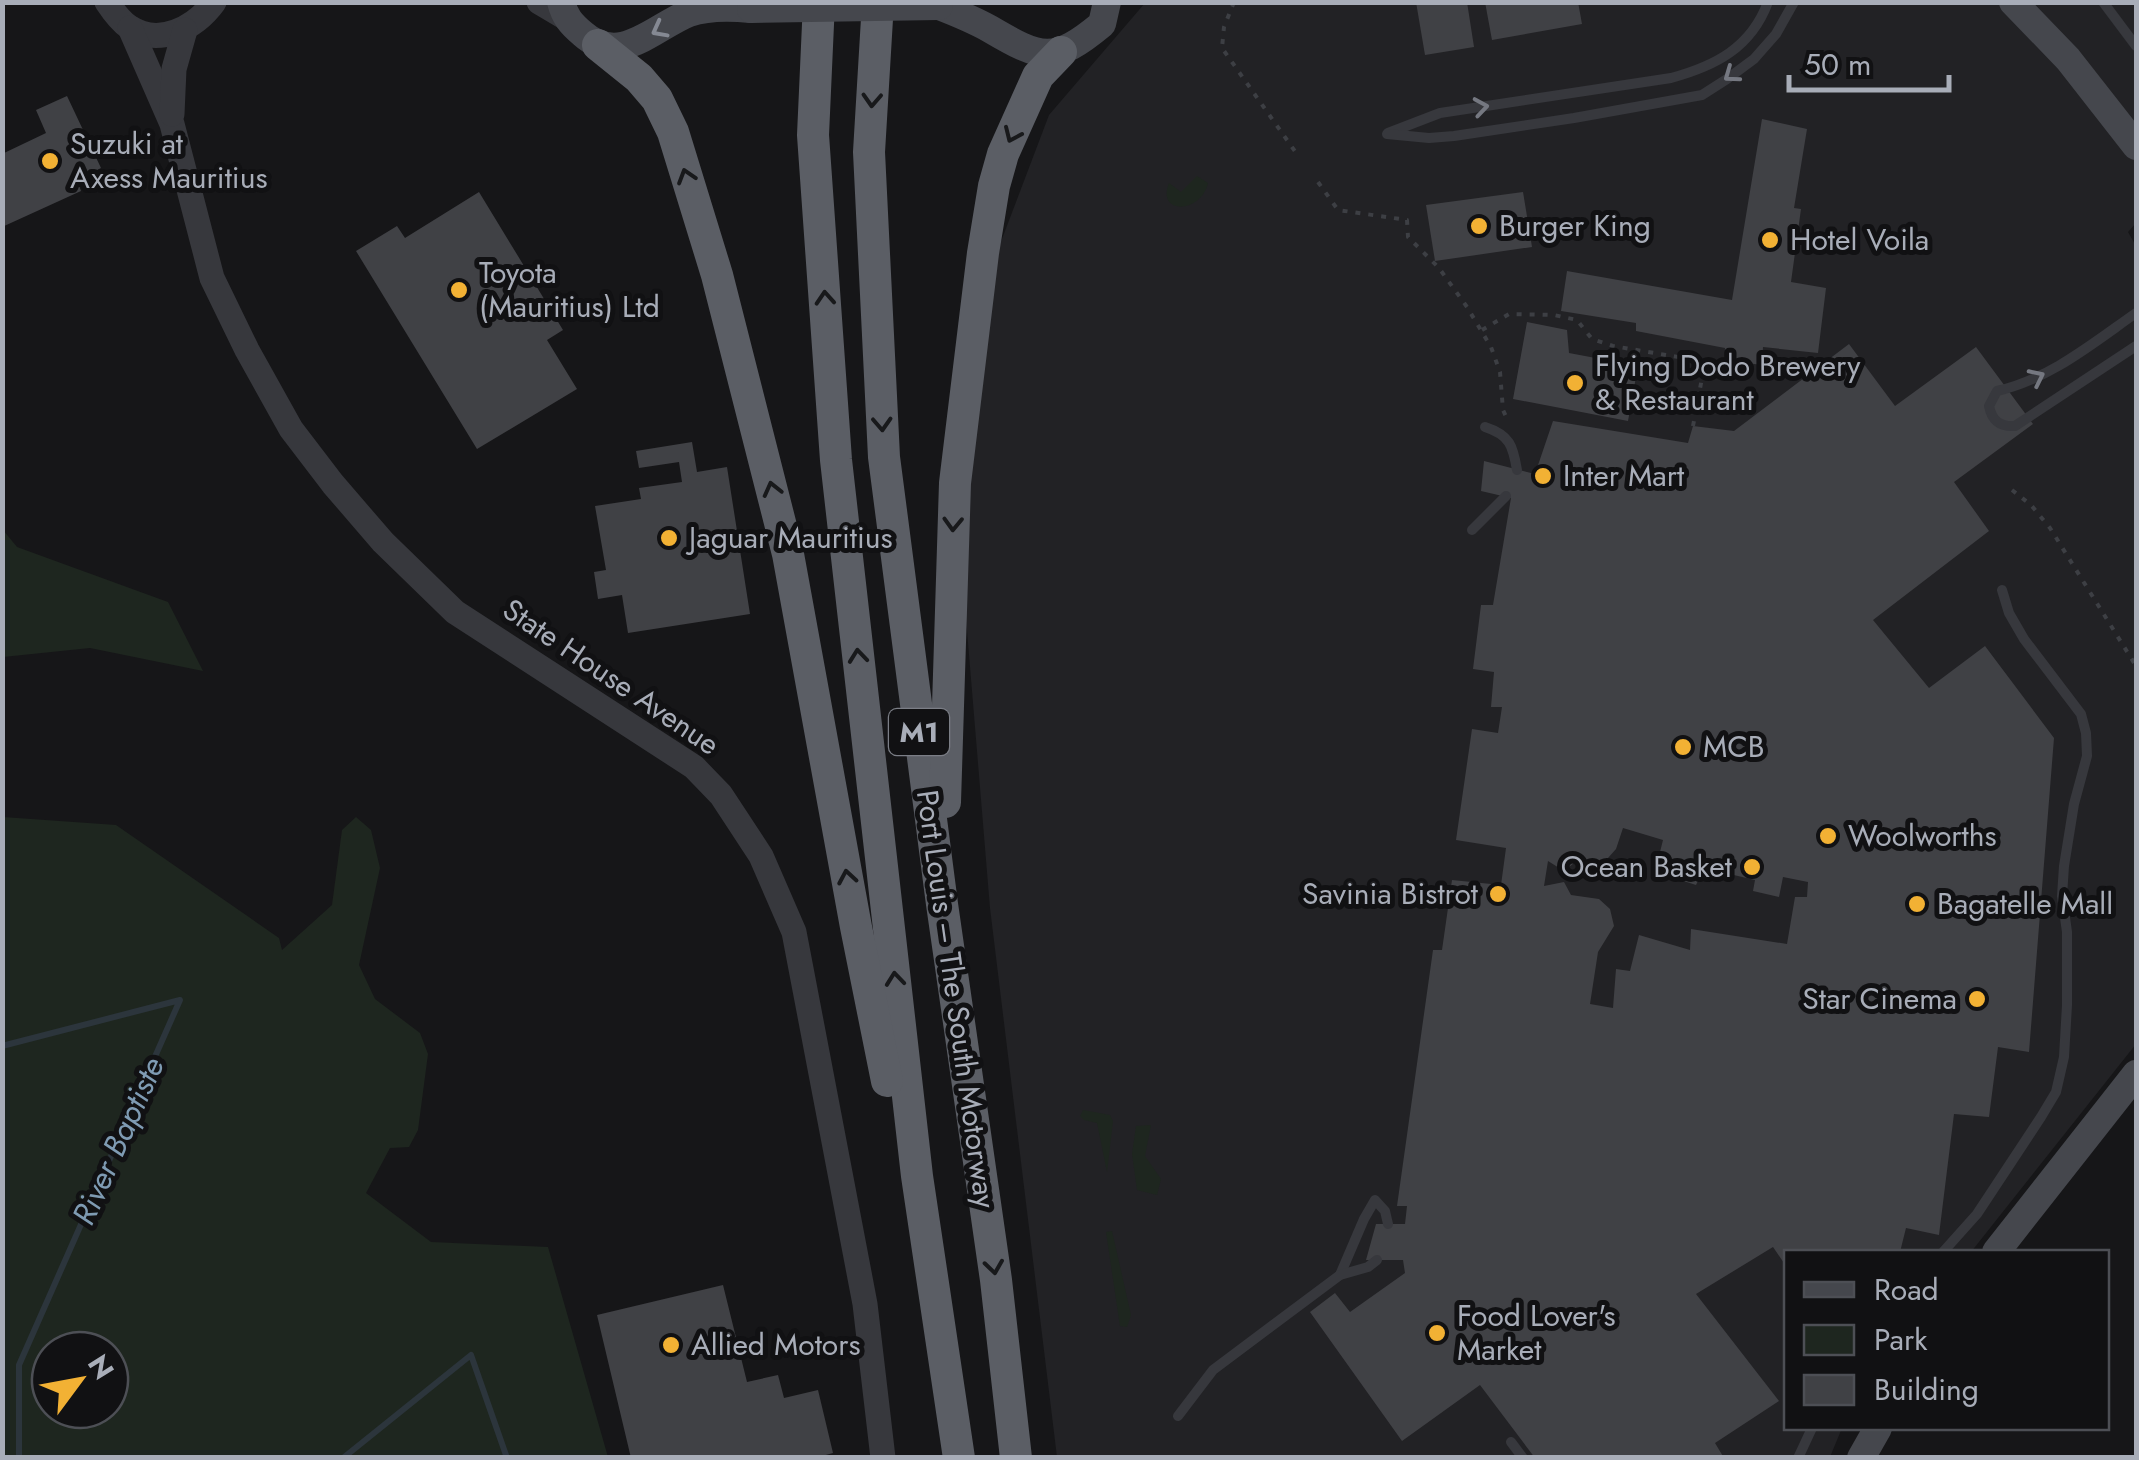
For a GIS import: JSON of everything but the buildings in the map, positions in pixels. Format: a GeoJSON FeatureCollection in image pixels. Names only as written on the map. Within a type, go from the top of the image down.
{"type":"FeatureCollection","features":[{"type":"Feature","properties":{"kind":"highway","name":"Port Louis – The South Motorway"},"geometry":{"type":"LineString","coordinates":[[819,2],[814,136],[836,460],[917,1176],[959,1458]]}},
{"type":"Feature","properties":{"kind":"highway","name":"Port Louis – The South Motorway"},"geometry":{"type":"LineString","coordinates":[[878,2],[869,152],[884,457],[996,1280],[1016,1458]]}},
{"type":"Feature","properties":{"kind":"highway"},"geometry":{"type":"LineString","coordinates":[[598,44],[639,78],[657,99],[672,132],[718,275],[788,554],[887,1080],[917,1176]]}},
{"type":"Feature","properties":{"kind":"highway"},"geometry":{"type":"LineString","coordinates":[[942,904],[954,483],[983,253],[1003,154],[1038,76],[1061,52]]}},
{"type":"Feature","properties":{"kind":"main road"},"geometry":{"type":"LineString","coordinates":[[563,10],[598,44],[614,47],[650,36],[690,13],[723,6],[940,6],[1036,53],[1061,52],[1104,13],[1128,2]]}},
{"type":"Feature","properties":{"kind":"main road"},"geometry":{"type":"LineString","coordinates":[[2013,2],[2068,59],[2136,147]]}},
{"type":"Feature","properties":{"kind":"main road"},"geometry":{"type":"LineString","coordinates":[[1998,1250],[2136,1074]]}},
{"type":"Feature","properties":{"kind":"main road"},"geometry":{"type":"LineString","coordinates":[[1860,1458],[1877,1430]]}},
{"type":"Feature","properties":{"kind":"street","name":"State House Avenue"},"geometry":{"type":"LineString","coordinates":[[107,2],[130,28],[172,124],[212,278],[246,350],[291,429],[333,484],[382,542],[454,612],[694,767],[721,795],[761,856],[794,932],[864,1304],[883,1458]]}},
{"type":"Feature","properties":{"kind":"street"},"geometry":{"type":"LineString","coordinates":[[539,2],[563,10]]}},
{"type":"Feature","properties":{"kind":"street"},"geometry":{"type":"LineString","coordinates":[[130,28],[166,35],[185,30],[215,3]]}},
{"type":"Feature","properties":{"kind":"street"},"geometry":{"type":"LineString","coordinates":[[172,124],[174,70],[185,30]]}},
{"type":"Feature","properties":{"kind":"lane"},"geometry":{"type":"LineString","coordinates":[[1768,2],[1762,20],[1746,38],[1724,58],[1701,70],[1671,78],[1440,113],[1388,134],[1454,136],[1702,94],[1754,58],[1776,34],[1794,2]]}},
{"type":"Feature","properties":{"kind":"lane"},"geometry":{"type":"LineString","coordinates":[[2102,2],[2136,46]]}},
{"type":"Feature","properties":{"kind":"lane"},"geometry":{"type":"LineString","coordinates":[[2136,313],[2053,369],[2017,387],[1997,391],[1989,406],[1991,414],[1997,423],[2015,426],[2136,346]]}},
{"type":"Feature","properties":{"kind":"lane"},"geometry":{"type":"LineString","coordinates":[[1486,427],[1498,431],[1512,446],[1517,470]]}},
{"type":"Feature","properties":{"kind":"lane"},"geometry":{"type":"LineString","coordinates":[[1472,530],[1506,496]]}},
{"type":"Feature","properties":{"kind":"lane"},"geometry":{"type":"LineString","coordinates":[[1945,1250],[1976,1214],[2042,1117],[2056,1092],[2064,1057],[2068,1005],[2064,866],[2087,756],[2086,733],[2081,714],[2024,639],[2009,613],[2002,590]]}},
{"type":"Feature","properties":{"kind":"lane"},"geometry":{"type":"LineString","coordinates":[[1340,1275],[1375,1200],[1386,1212],[1388,1224]]}},
{"type":"Feature","properties":{"kind":"lane"},"geometry":{"type":"LineString","coordinates":[[1178,1416],[1214,1370],[1340,1275],[1368,1267],[1377,1260]]}},
{"type":"Feature","properties":{"kind":"lane"},"geometry":{"type":"LineString","coordinates":[[1798,1458],[1811,1430]]}},
{"type":"Feature","properties":{"kind":"lane"},"geometry":{"type":"LineString","coordinates":[[1511,1442],[1523,1458]]}},
{"type":"Feature","properties":{"kind":"path"},"geometry":{"type":"LineString","coordinates":[[1234,2],[1224,27],[1222,48],[1298,157]]}},
{"type":"Feature","properties":{"kind":"path"},"geometry":{"type":"LineString","coordinates":[[1318,182],[1338,210],[1407,220],[1408,237],[1439,268],[1482,330],[1500,372],[1503,410],[1513,430],[1512,446]]}},
{"type":"Feature","properties":{"kind":"path"},"geometry":{"type":"LineString","coordinates":[[1482,330],[1509,314],[1554,316],[1577,320],[1592,339],[1613,346],[1731,366]]}},
{"type":"Feature","properties":{"kind":"path"},"geometry":{"type":"LineString","coordinates":[[1693,426],[1705,362]]}},
{"type":"Feature","properties":{"kind":"path"},"geometry":{"type":"LineString","coordinates":[[2012,490],[2050,528],[2136,666]]}},
{"type":"Feature","properties":{"kind":"shaded area"},"geometry":{"type":"Polygon","coordinates":[[[1145,3],[2136,3],[2136,223],[2128,232],[2136,246],[2136,1044],[1973,1250],[1784,1250],[1784,1430],[1841,1430],[1830,1457],[1057,1457],[990,908],[960,546],[991,268],[1049,115],[1145,3]]]}},
{"type":"Feature","properties":{"kind":"green space"},"geometry":{"type":"Polygon","coordinates":[[[1197,176],[1208,183],[1197,201],[1181,207],[1169,201],[1169,183],[1181,192],[1197,176]]]}},
{"type":"Feature","properties":{"kind":"green space"},"geometry":{"type":"Polygon","coordinates":[[[3,530],[17,547],[168,602],[203,671],[90,648],[3,657],[3,530]]]}},
{"type":"Feature","properties":{"kind":"green space"},"geometry":{"type":"Polygon","coordinates":[[[3,817],[116,825],[279,938],[282,950],[332,905],[342,830],[356,817],[371,830],[380,868],[359,965],[375,999],[420,1033],[428,1054],[418,1130],[409,1147],[390,1148],[366,1193],[431,1242],[548,1247],[608,1457],[3,1457],[3,817]]]}},
{"type":"Feature","properties":{"kind":"green space"},"geometry":{"type":"Polygon","coordinates":[[[1083,1110],[1110,1115],[1113,1121],[1107,1172],[1097,1123],[1084,1120],[1080,1116],[1083,1110]]]}},
{"type":"Feature","properties":{"kind":"green space"},"geometry":{"type":"Polygon","coordinates":[[[1151,1125],[1145,1156],[1161,1179],[1157,1195],[1137,1190],[1132,1154],[1136,1126],[1151,1125]]]}},
{"type":"Feature","properties":{"kind":"green space"},"geometry":{"type":"Polygon","coordinates":[[[1112,1231],[1131,1315],[1127,1327],[1120,1326],[1106,1232],[1112,1231]]]}},
{"type":"Feature","properties":{"kind":"waterway","name":"River Baptiste"},"geometry":{"type":"LineString","coordinates":[[2,1046],[180,1000],[19,1365],[19,1458]]}},
{"type":"Feature","properties":{"kind":"waterway","name":"River Baptiste"},"geometry":{"type":"LineString","coordinates":[[343,1458],[471,1355],[507,1458]]}},
{"type":"Feature","properties":{"kind":"place","name":"Suzuki at Axess Mauritius"},"geometry":{"type":"Point","coordinates":[50,161]}},
{"type":"Feature","properties":{"kind":"place","name":"Burger King"},"geometry":{"type":"Point","coordinates":[1479,226]}},
{"type":"Feature","properties":{"kind":"place","name":"Hotel Voila"},"geometry":{"type":"Point","coordinates":[1770,240]}},
{"type":"Feature","properties":{"kind":"place","name":"Toyota (Mauritius) Ltd"},"geometry":{"type":"Point","coordinates":[459,290]}},
{"type":"Feature","properties":{"kind":"place","name":"Flying Dodo Brewery & Restaurant"},"geometry":{"type":"Point","coordinates":[1575,383]}},
{"type":"Feature","properties":{"kind":"place","name":"Inter Mart"},"geometry":{"type":"Point","coordinates":[1543,476]}},
{"type":"Feature","properties":{"kind":"place","name":"Jaguar Mauritius"},"geometry":{"type":"Point","coordinates":[669,538]}},
{"type":"Feature","properties":{"kind":"place","name":"MCB"},"geometry":{"type":"Point","coordinates":[1683,747]}},
{"type":"Feature","properties":{"kind":"place","name":"Woolworths"},"geometry":{"type":"Point","coordinates":[1828,836]}},
{"type":"Feature","properties":{"kind":"place","name":"Ocean Basket"},"geometry":{"type":"Point","coordinates":[1752,867]}},
{"type":"Feature","properties":{"kind":"place","name":"Savinia Bistrot"},"geometry":{"type":"Point","coordinates":[1498,894]}},
{"type":"Feature","properties":{"kind":"place","name":"Bagatelle Mall"},"geometry":{"type":"Point","coordinates":[1917,904]}},
{"type":"Feature","properties":{"kind":"place","name":"Star Cinema"},"geometry":{"type":"Point","coordinates":[1977,999]}},
{"type":"Feature","properties":{"kind":"place","name":"Food Lover's Market"},"geometry":{"type":"Point","coordinates":[1437,1333]}},
{"type":"Feature","properties":{"kind":"place","name":"Allied Motors"},"geometry":{"type":"Point","coordinates":[671,1345]}}]}
